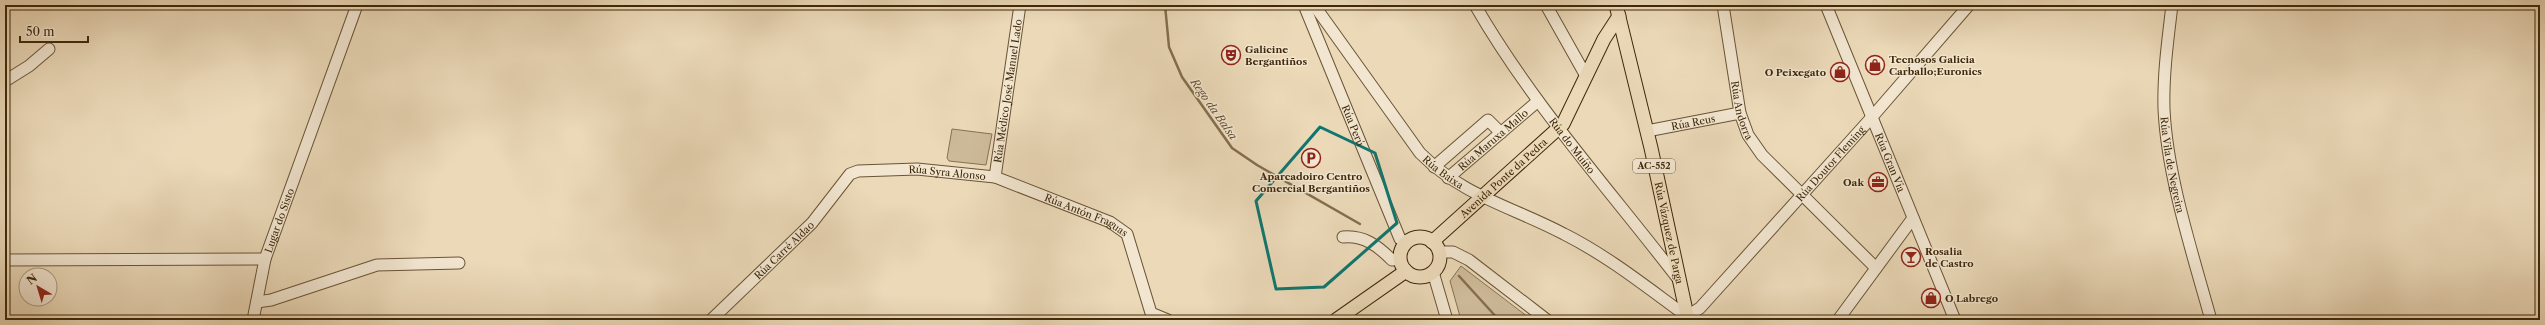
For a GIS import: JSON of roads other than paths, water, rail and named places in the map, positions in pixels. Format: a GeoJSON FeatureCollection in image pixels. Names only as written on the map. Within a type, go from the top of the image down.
{"type":"FeatureCollection","features":[{"type":"Feature","properties":{"kind":"main road","name":"Rúa Vázquez de Parga"},"geometry":{"type":"LineString","coordinates":[[1610,5],[1618,15],[1647,131],[1687,319]]}},
{"type":"Feature","properties":{"kind":"main road","name":"Avenida Ponte da Pedra"},"geometry":{"type":"LineString","coordinates":[[1436,247],[1447,228],[1559,128],[1566,119],[1604,39],[1618,15]]}},
{"type":"Feature","properties":{"kind":"main road"},"geometry":{"type":"LineString","coordinates":[[1422,237],[1436,247],[1439,263],[1433,272],[1423,277],[1406,272],[1400,259],[1401,253],[1407,242],[1422,237]]}},
{"type":"Feature","properties":{"kind":"main road"},"geometry":{"type":"LineString","coordinates":[[1336,320],[1406,272]]}},
{"type":"Feature","properties":{"kind":"street","name":"Lugar do Sisto"},"geometry":{"type":"LineString","coordinates":[[5,260],[265,259],[357,5]]}},
{"type":"Feature","properties":{"kind":"street","name":"Rúa Médico José Manuel Lado"},"geometry":{"type":"LineString","coordinates":[[995,177],[1020,5]]}},
{"type":"Feature","properties":{"kind":"street","name":"Rúa Perú"},"geometry":{"type":"LineString","coordinates":[[1304,5],[1400,239],[1407,242]]}},
{"type":"Feature","properties":{"kind":"street","name":"Rúa Baixa"},"geometry":{"type":"LineString","coordinates":[[1314,5],[1420,153],[1434,167],[1448,178],[1480,197],[1562,233],[1602,254],[1687,319]]}},
{"type":"Feature","properties":{"kind":"street","name":"Rúa do Muíño"},"geometry":{"type":"LineString","coordinates":[[1475,5],[1498,45],[1538,101],[1679,280]]}},
{"type":"Feature","properties":{"kind":"street"},"geometry":{"type":"LineString","coordinates":[[1546,5],[1586,76]]}},
{"type":"Feature","properties":{"kind":"street","name":"Rúa Andorra"},"geometry":{"type":"LineString","coordinates":[[1723,5],[1740,113],[1748,135],[1762,155],[1876,268]]}},
{"type":"Feature","properties":{"kind":"street","name":"Rúa Gran Vía"},"geometry":{"type":"LineString","coordinates":[[1826,5],[1955,320]]}},
{"type":"Feature","properties":{"kind":"street","name":"Rúa Vila de Negreira"},"geometry":{"type":"LineString","coordinates":[[2172,5],[2164,80],[2166,128],[2181,206],[2211,320]]}},
{"type":"Feature","properties":{"kind":"street","name":"Rúa Doutor Fleming"},"geometry":{"type":"LineString","coordinates":[[1687,319],[1700,308],[1872,117],[1964,7]]}},
{"type":"Feature","properties":{"kind":"street"},"geometry":{"type":"LineString","coordinates":[[1318,38],[1334,33]]}},
{"type":"Feature","properties":{"kind":"street"},"geometry":{"type":"LineString","coordinates":[[5,81],[29,66],[49,49]]}},
{"type":"Feature","properties":{"kind":"street","name":"Rúa Maruxa Mallo"},"geometry":{"type":"LineString","coordinates":[[1448,178],[1538,101]]}},
{"type":"Feature","properties":{"kind":"street","name":"Rúa Reus"},"geometry":{"type":"LineString","coordinates":[[1647,131],[1740,113]]}},
{"type":"Feature","properties":{"kind":"street"},"geometry":{"type":"LineString","coordinates":[[1434,167],[1488,120],[1500,133]]}},
{"type":"Feature","properties":{"kind":"street","name":"Rúa Syra Alonso"},"geometry":{"type":"LineString","coordinates":[[850,174],[858,171],[917,169],[995,177],[1040,196]]}},
{"type":"Feature","properties":{"kind":"street","name":"Rúa Carré Aldao"},"geometry":{"type":"LineString","coordinates":[[711,320],[812,223],[850,174]]}},
{"type":"Feature","properties":{"kind":"street","name":"Rúa Antón Fraguas"},"geometry":{"type":"LineString","coordinates":[[1040,196],[1110,222],[1126,234],[1151,313],[1168,320]]}},
{"type":"Feature","properties":{"kind":"street"},"geometry":{"type":"LineString","coordinates":[[1838,320],[1913,218]]}},
{"type":"Feature","properties":{"kind":"street"},"geometry":{"type":"LineString","coordinates":[[1343,237],[1357,237],[1376,245],[1392,260],[1400,259]]}},
{"type":"Feature","properties":{"kind":"street"},"geometry":{"type":"LineString","coordinates":[[1436,247],[1453,252],[1469,260],[1547,320]]}},
{"type":"Feature","properties":{"kind":"street"},"geometry":{"type":"LineString","coordinates":[[253,320],[265,259]]}},
{"type":"Feature","properties":{"kind":"street"},"geometry":{"type":"LineString","coordinates":[[257,302],[272,300],[324,284],[377,265],[459,262]]}},
{"type":"Feature","properties":{"kind":"street"},"geometry":{"type":"LineString","coordinates":[[1433,272],[1447,320]]}},
{"type":"Feature","properties":{"kind":"waterway","name":"Rego da Balsa"},"geometry":{"type":"LineString","coordinates":[[1165,5],[1169,47],[1182,77],[1232,148],[1257,165],[1360,224]]}},
{"type":"Feature","properties":{"kind":"waterway","name":"Rego da Balsa"},"geometry":{"type":"LineString","coordinates":[[1459,276],[1499,320]]}},
{"type":"Feature","properties":{"kind":"place","name":"Galicine Bergantiños"},"geometry":{"type":"Point","coordinates":[1231,55]}},
{"type":"Feature","properties":{"kind":"place","name":"Tecnosos Galicia Carballo;Euronics"},"geometry":{"type":"Point","coordinates":[1875,65]}},
{"type":"Feature","properties":{"kind":"place","name":"O Peixegato"},"geometry":{"type":"Point","coordinates":[1840,72]}},
{"type":"Feature","properties":{"kind":"place","name":"Aparcadoiro Centro Comercial Bergantiños"},"geometry":{"type":"Point","coordinates":[1311,158]}},
{"type":"Feature","properties":{"kind":"place","name":"Oak"},"geometry":{"type":"Point","coordinates":[1878,182]}},
{"type":"Feature","properties":{"kind":"place","name":"Rosalia de Castro"},"geometry":{"type":"Point","coordinates":[1911,257]}},
{"type":"Feature","properties":{"kind":"place","name":"O Labrego"},"geometry":{"type":"Point","coordinates":[1931,298]}}]}
